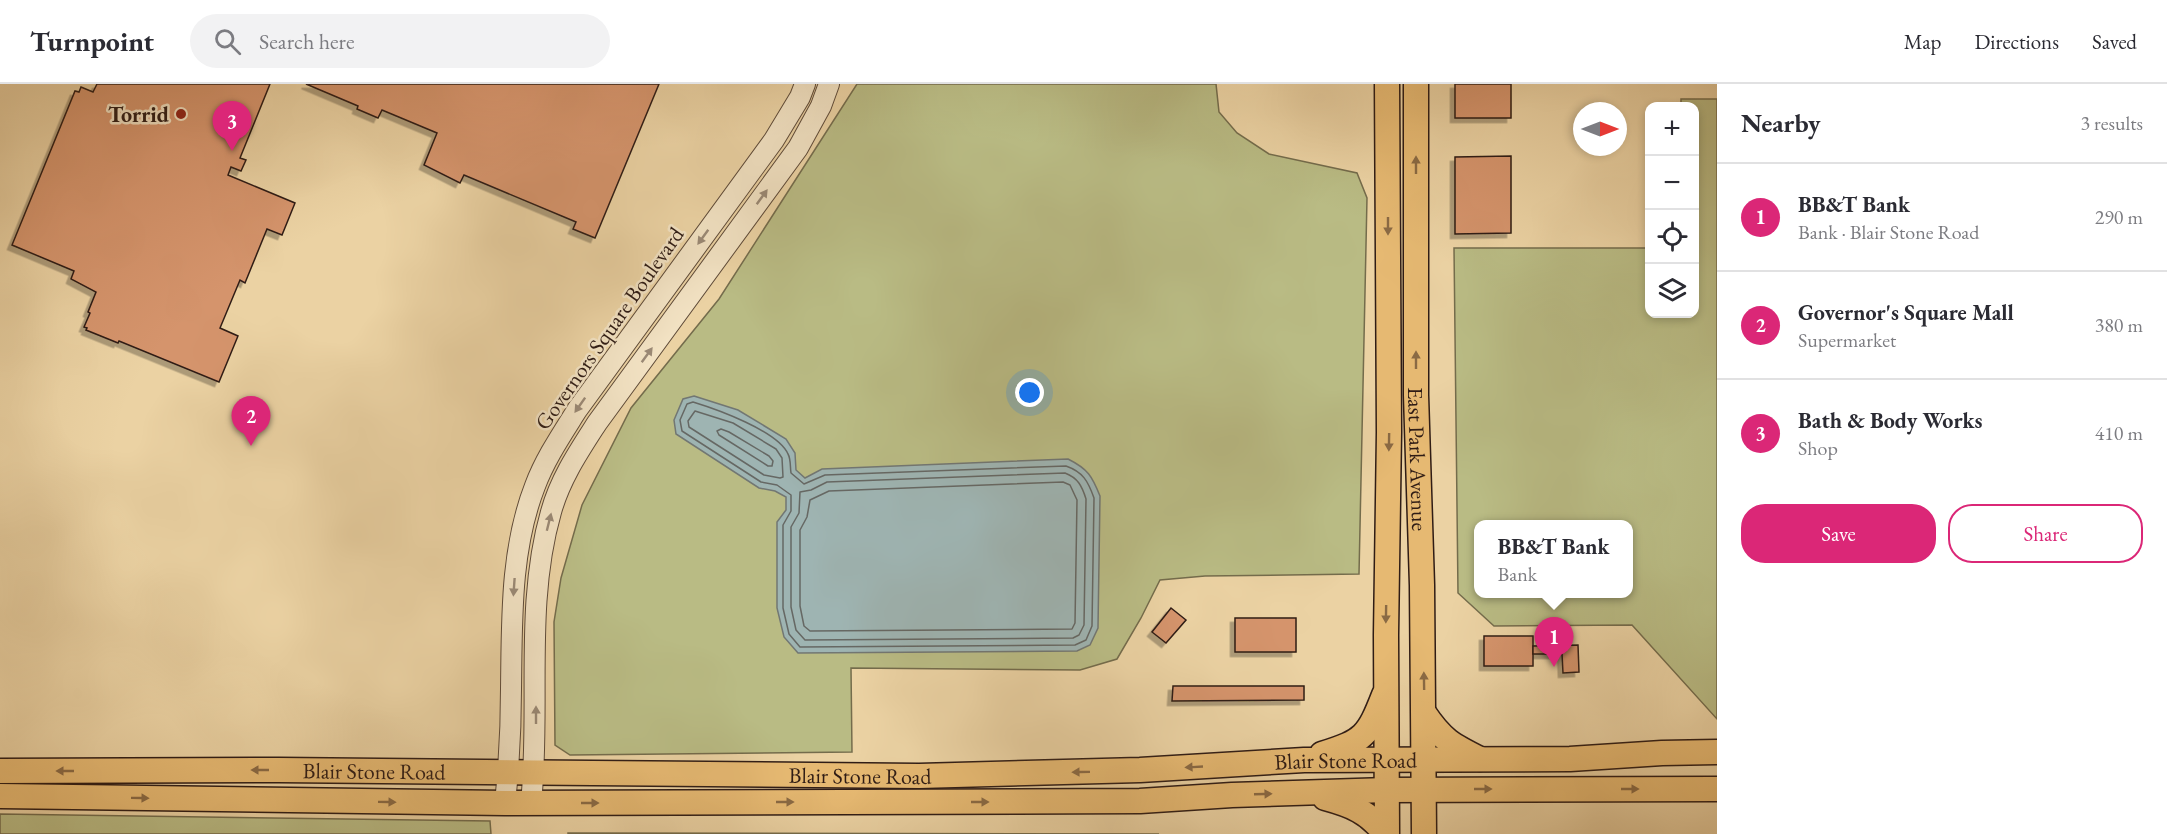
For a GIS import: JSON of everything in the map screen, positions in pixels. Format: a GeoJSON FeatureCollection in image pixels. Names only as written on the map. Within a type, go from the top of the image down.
{"type":"FeatureCollection","features":[{"type":"Feature","properties":{"kind":"main road","name":"East Park Avenue"},"geometry":{"type":"LineString","coordinates":[[1386,834],[1389,432],[1387,84]]}},
{"type":"Feature","properties":{"kind":"main road","name":"East Park Avenue"},"geometry":{"type":"LineString","coordinates":[[1416,84],[1416,395],[1422,585],[1425,834]]}},
{"type":"Feature","properties":{"kind":"main road"},"geometry":{"type":"LineString","coordinates":[[1302,760],[1350,746],[1357,741],[1372,724],[1387,688]]}},
{"type":"Feature","properties":{"kind":"main road"},"geometry":{"type":"LineString","coordinates":[[1424,713],[1443,738],[1482,760]]}},
{"type":"Feature","properties":{"kind":"main road"},"geometry":{"type":"LineString","coordinates":[[1685,752],[1685,789]]}},
{"type":"Feature","properties":{"kind":"main road","name":"Blair Stone Road"},"geometry":{"type":"LineString","coordinates":[[0,771],[919,776],[1140,770],[1302,760],[1569,759],[1717,752]]}},
{"type":"Feature","properties":{"kind":"main road"},"geometry":{"type":"LineString","coordinates":[[1140,770],[1140,801]]}},
{"type":"Feature","properties":{"kind":"main road"},"geometry":{"type":"LineString","coordinates":[[289,800],[307,786],[316,771]]}},
{"type":"Feature","properties":{"kind":"main road","name":"Blair Stone Road"},"geometry":{"type":"LineString","coordinates":[[0,796],[505,803],[1140,801],[1305,792],[1424,789],[1717,789]]}},
{"type":"Feature","properties":{"kind":"main road"},"geometry":{"type":"LineString","coordinates":[[1305,792],[1349,804],[1362,811],[1386,834]]}},
{"type":"Feature","properties":{"kind":"street","name":"Governors Square Boulevard"},"geometry":{"type":"LineString","coordinates":[[505,803],[513,611],[518,549],[535,485],[551,451],[577,410],[774,140],[800,97],[805,84]]}},
{"type":"Feature","properties":{"kind":"street","name":"Governors Square Boulevard"},"geometry":{"type":"LineString","coordinates":[[531,803],[534,774],[536,606],[543,544],[551,510],[569,467],[597,423],[798,148],[821,106],[829,84]]}},
{"type":"Feature","properties":{"kind":"street"},"geometry":{"type":"LineString","coordinates":[[566,427],[585,442]]}},
{"type":"Feature","properties":{"kind":"green space"},"geometry":{"type":"Polygon","coordinates":[[[857,84],[1216,84],[1219,112],[1237,133],[1269,154],[1357,173],[1367,198],[1359,574],[1205,576],[1160,580],[1117,659],[1080,670],[851,668],[852,752],[570,755],[555,745],[554,622],[561,578],[582,505],[631,408],[719,299],[857,84]]]}},
{"type":"Feature","properties":{"kind":"green space"},"geometry":{"type":"Polygon","coordinates":[[[1681,99],[1717,99],[1717,719],[1632,625],[1494,626],[1458,593],[1454,248],[1645,248],[1645,318],[1699,318],[1699,102],[1681,102],[1681,99]]]}},
{"type":"Feature","properties":{"kind":"green space"},"geometry":{"type":"Polygon","coordinates":[[[0,814],[490,821],[491,834],[0,834],[0,814]]]}},
{"type":"Feature","properties":{"kind":"green space"},"geometry":{"type":"Polygon","coordinates":[[[568,833],[1159,834],[568,834],[568,833]]]}},
{"type":"Feature","properties":{"kind":"water"},"geometry":{"type":"Polygon","coordinates":[[[694,396],[738,410],[786,439],[795,453],[796,470],[805,478],[822,469],[1068,459],[1080,466],[1094,483],[1100,496],[1098,628],[1090,645],[1077,651],[798,653],[784,637],[777,608],[777,522],[786,510],[786,497],[775,491],[759,488],[676,434],[674,420],[683,399],[694,396]]]}},
{"type":"Feature","properties":{"kind":"building"},"geometry":{"type":"Polygon","coordinates":[[[97,84],[270,84],[240,158],[246,160],[241,171],[231,167],[228,175],[295,203],[282,235],[267,229],[245,283],[240,280],[220,328],[238,336],[219,382],[86,330],[87,328],[84,327],[96,292],[71,279],[74,271],[12,245],[75,91],[79,92],[81,87],[93,92],[97,84]]]}},
{"type":"Feature","properties":{"kind":"building"},"geometry":{"type":"Polygon","coordinates":[[[306,84],[659,84],[595,238],[573,229],[576,222],[464,175],[460,183],[424,165],[437,133],[382,110],[378,118],[357,109],[358,106],[306,84]]]}},
{"type":"Feature","properties":{"kind":"building"},"geometry":{"type":"Polygon","coordinates":[[[1455,84],[1511,84],[1511,118],[1455,118],[1455,84]]]}},
{"type":"Feature","properties":{"kind":"building"},"geometry":{"type":"Polygon","coordinates":[[[1511,156],[1511,233],[1455,234],[1455,157],[1511,156]]]}},
{"type":"Feature","properties":{"kind":"building"},"geometry":{"type":"Polygon","coordinates":[[[1171,608],[1186,620],[1166,643],[1152,632],[1171,608]]]}},
{"type":"Feature","properties":{"kind":"building"},"geometry":{"type":"Polygon","coordinates":[[[1235,618],[1296,618],[1296,652],[1235,652],[1235,618]]]}},
{"type":"Feature","properties":{"kind":"building"},"geometry":{"type":"Polygon","coordinates":[[[1484,636],[1533,636],[1533,666],[1484,666],[1484,636]]]}},
{"type":"Feature","properties":{"kind":"building"},"geometry":{"type":"Polygon","coordinates":[[[1578,645],[1579,672],[1563,673],[1562,654],[1533,654],[1533,646],[1578,645]]]}},
{"type":"Feature","properties":{"kind":"building"},"geometry":{"type":"Polygon","coordinates":[[[1173,686],[1304,686],[1304,700],[1172,701],[1173,686]]]}},
{"type":"Feature","properties":{"kind":"place","name":"Torrid"},"geometry":{"type":"Point","coordinates":[181,114]}},
{"type":"Feature","properties":{"kind":"place","name":"Bath & Body Works"},"geometry":{"type":"Point","coordinates":[232,151]}},
{"type":"Feature","properties":{"kind":"place","name":"Governor's Square Mall"},"geometry":{"type":"Point","coordinates":[251,446]}},
{"type":"Feature","properties":{"kind":"place","name":"BB&T Bank"},"geometry":{"type":"Point","coordinates":[1554,667]}}]}
